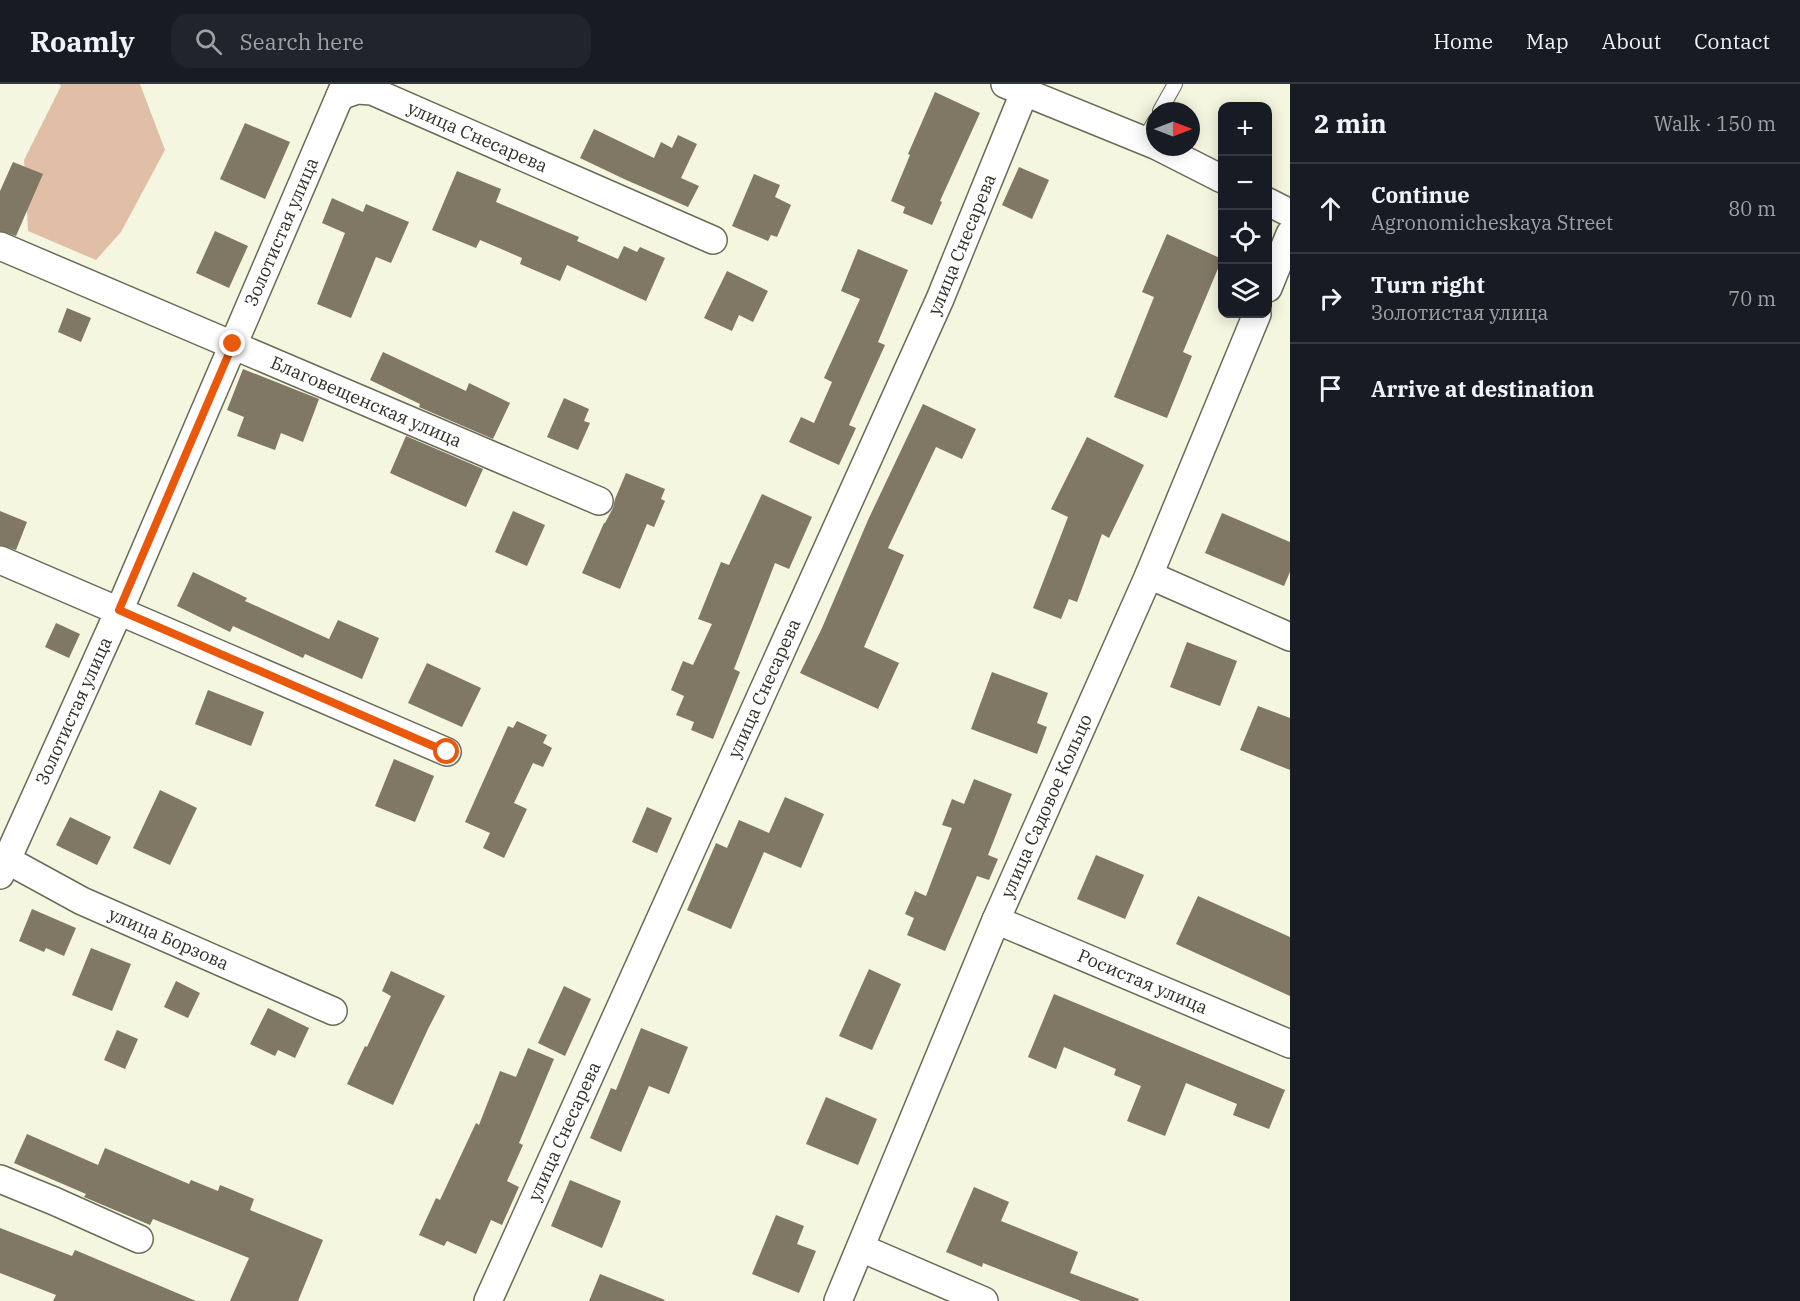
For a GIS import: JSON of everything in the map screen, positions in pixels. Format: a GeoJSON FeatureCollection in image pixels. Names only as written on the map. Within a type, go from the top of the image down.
{"type":"FeatureCollection","features":[{"type":"Feature","properties":{"kind":"street"},"geometry":{"type":"LineString","coordinates":[[1014,88],[1146,135]]}},
{"type":"Feature","properties":{"kind":"street","name":"улица Снесарева"},"geometry":{"type":"LineString","coordinates":[[488,1301],[940,299],[1014,88]]}},
{"type":"Feature","properties":{"kind":"street","name":"улица Снесарева"},"geometry":{"type":"LineString","coordinates":[[343,90],[372,91],[713,240]]}},
{"type":"Feature","properties":{"kind":"street","name":"Золотистая улица"},"geometry":{"type":"LineString","coordinates":[[4,867],[119,610],[343,90]]}},
{"type":"Feature","properties":{"kind":"street"},"geometry":{"type":"LineString","coordinates":[[1183,156],[1218,177]]}},
{"type":"Feature","properties":{"kind":"street"},"geometry":{"type":"LineString","coordinates":[[1272,204],[1290,213]]}},
{"type":"Feature","properties":{"kind":"street"},"geometry":{"type":"LineString","coordinates":[[1272,278],[1290,234]]}},
{"type":"Feature","properties":{"kind":"street","name":"Благовещенская улица"},"geometry":{"type":"LineString","coordinates":[[0,246],[599,501]]}},
{"type":"Feature","properties":{"kind":"street","name":"улица Садовое Кольцо"},"geometry":{"type":"LineString","coordinates":[[838,1301],[996,920],[1149,575],[1255,318]]}},
{"type":"Feature","properties":{"kind":"street"},"geometry":{"type":"LineString","coordinates":[[0,560],[447,752]]}},
{"type":"Feature","properties":{"kind":"street"},"geometry":{"type":"LineString","coordinates":[[1149,575],[1290,637]]}},
{"type":"Feature","properties":{"kind":"street","name":"улица Борзова"},"geometry":{"type":"LineString","coordinates":[[4,867],[333,1011]]}},
{"type":"Feature","properties":{"kind":"street","name":"Росистая улица"},"geometry":{"type":"LineString","coordinates":[[996,920],[1290,1044]]}},
{"type":"Feature","properties":{"kind":"street"},"geometry":{"type":"LineString","coordinates":[[0,1179],[54,1200],[139,1239]]}},
{"type":"Feature","properties":{"kind":"street"},"geometry":{"type":"LineString","coordinates":[[861,1248],[984,1301]]}},
{"type":"Feature","properties":{"kind":"lane"},"geometry":{"type":"LineString","coordinates":[[1165,102],[1176,84]]}},
{"type":"Feature","properties":{"kind":"shaded area"},"geometry":{"type":"Polygon","coordinates":[[[59,84],[140,84],[165,150],[121,232],[96,260],[28,231],[24,160],[61,86],[59,84]]]}},
{"type":"Feature","properties":{"kind":"building"},"geometry":{"type":"Polygon","coordinates":[[[935,92],[980,113],[940,201],[942,202],[932,225],[903,213],[905,207],[891,201],[910,155],[908,154],[935,92]]]}},
{"type":"Feature","properties":{"kind":"building"},"geometry":{"type":"Polygon","coordinates":[[[245,123],[290,142],[265,199],[220,179],[245,123]]]}},
{"type":"Feature","properties":{"kind":"building"},"geometry":{"type":"Polygon","coordinates":[[[594,129],[654,158],[661,142],[672,148],[678,135],[697,144],[681,178],[699,186],[688,207],[580,158],[594,129]]]}},
{"type":"Feature","properties":{"kind":"building"},"geometry":{"type":"Polygon","coordinates":[[[13,162],[43,174],[16,236],[0,231],[0,191],[13,162]]]}},
{"type":"Feature","properties":{"kind":"building"},"geometry":{"type":"Polygon","coordinates":[[[1019,167],[1049,180],[1032,219],[1002,205],[1019,167]]]}},
{"type":"Feature","properties":{"kind":"building"},"geometry":{"type":"Polygon","coordinates":[[[457,171],[501,189],[496,202],[579,237],[577,241],[618,259],[624,246],[637,252],[640,247],[665,258],[646,301],[567,265],[560,281],[520,264],[522,258],[480,240],[476,248],[432,230],[457,171]]]}},
{"type":"Feature","properties":{"kind":"building"},"geometry":{"type":"Polygon","coordinates":[[[754,174],[780,185],[775,197],[791,205],[777,237],[771,235],[768,241],[732,226],[754,174]]]}},
{"type":"Feature","properties":{"kind":"building"},"geometry":{"type":"Polygon","coordinates":[[[332,198],[363,212],[366,204],[409,222],[391,263],[376,257],[351,318],[317,304],[345,233],[322,223],[332,198]]]}},
{"type":"Feature","properties":{"kind":"building"},"geometry":{"type":"Polygon","coordinates":[[[215,231],[248,246],[229,288],[196,273],[215,231]]]}},
{"type":"Feature","properties":{"kind":"building"},"geometry":{"type":"Polygon","coordinates":[[[1167,234],[1218,257],[1218,269],[1183,352],[1192,356],[1167,418],[1114,397],[1154,297],[1142,292],[1167,234]]]}},
{"type":"Feature","properties":{"kind":"building"},"geometry":{"type":"Polygon","coordinates":[[[858,249],[908,270],[878,342],[885,345],[849,425],[856,428],[839,465],[789,442],[801,417],[814,423],[832,382],[824,378],[860,299],[841,291],[858,249]]]}},
{"type":"Feature","properties":{"kind":"building"},"geometry":{"type":"Polygon","coordinates":[[[727,271],[768,291],[753,322],[739,315],[732,331],[704,318],[727,271]]]}},
{"type":"Feature","properties":{"kind":"building"},"geometry":{"type":"Polygon","coordinates":[[[67,308],[91,318],[81,342],[58,332],[67,308]]]}},
{"type":"Feature","properties":{"kind":"building"},"geometry":{"type":"Polygon","coordinates":[[[383,352],[466,391],[469,383],[510,403],[493,439],[419,407],[420,404],[370,380],[383,352]]]}},
{"type":"Feature","properties":{"kind":"building"},"geometry":{"type":"Polygon","coordinates":[[[243,369],[319,399],[303,442],[281,433],[275,450],[237,436],[244,417],[227,410],[243,369]]]}},
{"type":"Feature","properties":{"kind":"building"},"geometry":{"type":"Polygon","coordinates":[[[564,398],[589,409],[584,421],[590,423],[578,450],[547,437],[564,398]]]}},
{"type":"Feature","properties":{"kind":"building"},"geometry":{"type":"Polygon","coordinates":[[[923,404],[976,429],[962,459],[936,447],[888,548],[904,555],[864,647],[899,663],[878,709],[800,673],[923,404]]]}},
{"type":"Feature","properties":{"kind":"building"},"geometry":{"type":"Polygon","coordinates":[[[406,436],[483,469],[466,507],[390,473],[406,436]]]}},
{"type":"Feature","properties":{"kind":"building"},"geometry":{"type":"Polygon","coordinates":[[[1087,437],[1144,465],[1109,538],[1102,534],[1077,602],[1069,599],[1061,619],[1033,608],[1068,517],[1051,509],[1087,437]]]}},
{"type":"Feature","properties":{"kind":"building"},"geometry":{"type":"Polygon","coordinates":[[[626,473],[665,489],[661,499],[665,501],[654,527],[647,524],[620,589],[582,573],[613,508],[626,473]]]}},
{"type":"Feature","properties":{"kind":"building"},"geometry":{"type":"Polygon","coordinates":[[[762,494],[812,517],[789,569],[775,563],[734,669],[740,672],[713,739],[691,730],[694,722],[676,715],[684,696],[671,690],[683,661],[693,665],[712,624],[698,619],[721,562],[729,565],[762,494]]]}},
{"type":"Feature","properties":{"kind":"building"},"geometry":{"type":"Polygon","coordinates":[[[0,511],[27,522],[16,550],[0,545],[0,511]]]}},
{"type":"Feature","properties":{"kind":"building"},"geometry":{"type":"Polygon","coordinates":[[[513,511],[545,525],[527,566],[495,552],[513,511]]]}},
{"type":"Feature","properties":{"kind":"building"},"geometry":{"type":"Polygon","coordinates":[[[1222,513],[1290,542],[1290,572],[1284,586],[1205,553],[1222,513]]]}},
{"type":"Feature","properties":{"kind":"building"},"geometry":{"type":"Polygon","coordinates":[[[193,572],[247,598],[245,601],[329,639],[338,620],[379,638],[362,679],[305,654],[303,658],[233,626],[230,632],[177,606],[193,572]]]}},
{"type":"Feature","properties":{"kind":"building"},"geometry":{"type":"Polygon","coordinates":[[[56,623],[80,634],[69,658],[45,647],[56,623]]]}},
{"type":"Feature","properties":{"kind":"building"},"geometry":{"type":"Polygon","coordinates":[[[1187,642],[1237,661],[1220,706],[1170,687],[1187,642]]]}},
{"type":"Feature","properties":{"kind":"building"},"geometry":{"type":"Polygon","coordinates":[[[427,663],[481,688],[462,727],[408,703],[427,663]]]}},
{"type":"Feature","properties":{"kind":"building"},"geometry":{"type":"Polygon","coordinates":[[[992,672],[1048,693],[1037,723],[1047,727],[1037,754],[971,729],[992,672]]]}},
{"type":"Feature","properties":{"kind":"building"},"geometry":{"type":"Polygon","coordinates":[[[208,690],[264,712],[251,746],[195,724],[208,690]]]}},
{"type":"Feature","properties":{"kind":"building"},"geometry":{"type":"Polygon","coordinates":[[[1258,706],[1290,718],[1290,770],[1240,750],[1258,706]]]}},
{"type":"Feature","properties":{"kind":"building"},"geometry":{"type":"Polygon","coordinates":[[[517,721],[547,735],[543,743],[552,748],[543,767],[533,763],[514,803],[527,809],[504,858],[483,848],[490,833],[465,822],[508,726],[513,728],[517,721]]]}},
{"type":"Feature","properties":{"kind":"building"},"geometry":{"type":"Polygon","coordinates":[[[394,759],[434,776],[415,822],[375,806],[394,759]]]}},
{"type":"Feature","properties":{"kind":"building"},"geometry":{"type":"Polygon","coordinates":[[[974,779],[1012,794],[988,855],[998,859],[989,880],[977,876],[945,951],[907,935],[914,918],[905,914],[915,891],[926,896],[952,828],[942,825],[952,799],[964,804],[974,779]]]}},
{"type":"Feature","properties":{"kind":"building"},"geometry":{"type":"Polygon","coordinates":[[[160,790],[197,808],[170,865],[133,848],[160,790]]]}},
{"type":"Feature","properties":{"kind":"building"},"geometry":{"type":"Polygon","coordinates":[[[785,797],[824,814],[801,868],[764,852],[731,929],[687,910],[716,843],[727,848],[739,820],[769,833],[785,797]]]}},
{"type":"Feature","properties":{"kind":"building"},"geometry":{"type":"Polygon","coordinates":[[[647,807],[672,818],[657,853],[632,842],[647,807]]]}},
{"type":"Feature","properties":{"kind":"building"},"geometry":{"type":"Polygon","coordinates":[[[70,817],[111,837],[97,865],[56,845],[70,817]]]}},
{"type":"Feature","properties":{"kind":"building"},"geometry":{"type":"Polygon","coordinates":[[[1096,855],[1144,875],[1125,919],[1077,899],[1096,855]]]}},
{"type":"Feature","properties":{"kind":"building"},"geometry":{"type":"Polygon","coordinates":[[[1198,896],[1290,937],[1290,996],[1176,944],[1198,896]]]}},
{"type":"Feature","properties":{"kind":"building"},"geometry":{"type":"Polygon","coordinates":[[[32,909],[76,928],[64,956],[46,948],[44,952],[19,941],[32,909]]]}},
{"type":"Feature","properties":{"kind":"building"},"geometry":{"type":"Polygon","coordinates":[[[91,948],[131,964],[112,1011],[72,995],[91,948]]]}},
{"type":"Feature","properties":{"kind":"building"},"geometry":{"type":"Polygon","coordinates":[[[869,969],[901,984],[872,1050],[839,1036],[869,969]]]}},
{"type":"Feature","properties":{"kind":"building"},"geometry":{"type":"Polygon","coordinates":[[[391,971],[445,996],[393,1105],[347,1084],[391,996],[382,991],[391,971]]]}},
{"type":"Feature","properties":{"kind":"building"},"geometry":{"type":"Polygon","coordinates":[[[176,981],[200,993],[188,1018],[164,1007],[176,981]]]}},
{"type":"Feature","properties":{"kind":"building"},"geometry":{"type":"Polygon","coordinates":[[[564,986],[591,999],[565,1056],[538,1043],[564,986]]]}},
{"type":"Feature","properties":{"kind":"building"},"geometry":{"type":"Polygon","coordinates":[[[1054,994],[1285,1090],[1269,1129],[1233,1115],[1237,1104],[1186,1083],[1165,1136],[1127,1121],[1141,1086],[1114,1075],[1116,1069],[1064,1047],[1056,1069],[1028,1057],[1054,994]]]}},
{"type":"Feature","properties":{"kind":"building"},"geometry":{"type":"Polygon","coordinates":[[[268,1008],[309,1028],[295,1058],[278,1050],[275,1056],[250,1044],[268,1008]]]}},
{"type":"Feature","properties":{"kind":"building"},"geometry":{"type":"Polygon","coordinates":[[[641,1028],[688,1047],[669,1094],[649,1086],[621,1152],[590,1138],[611,1088],[616,1090],[641,1028]]]}},
{"type":"Feature","properties":{"kind":"building"},"geometry":{"type":"Polygon","coordinates":[[[117,1030],[138,1039],[125,1069],[104,1060],[117,1030]]]}},
{"type":"Feature","properties":{"kind":"building"},"geometry":{"type":"Polygon","coordinates":[[[528,1048],[554,1059],[519,1143],[523,1145],[507,1181],[519,1187],[502,1225],[491,1220],[476,1254],[447,1241],[444,1246],[419,1235],[436,1198],[440,1200],[476,1123],[479,1125],[500,1071],[516,1077],[528,1048]]]}},
{"type":"Feature","properties":{"kind":"building"},"geometry":{"type":"Polygon","coordinates":[[[826,1097],[877,1119],[858,1165],[806,1144],[826,1097]]]}},
{"type":"Feature","properties":{"kind":"building"},"geometry":{"type":"Polygon","coordinates":[[[27,1134],[98,1165],[105,1148],[189,1184],[191,1180],[218,1191],[220,1185],[254,1199],[250,1210],[323,1240],[298,1301],[230,1301],[249,1258],[153,1219],[150,1225],[84,1197],[86,1194],[14,1163],[27,1134]]]}},
{"type":"Feature","properties":{"kind":"building"},"geometry":{"type":"Polygon","coordinates":[[[570,1180],[621,1201],[602,1248],[551,1226],[570,1180]]]}},
{"type":"Feature","properties":{"kind":"building"},"geometry":{"type":"Polygon","coordinates":[[[974,1187],[1009,1202],[1001,1221],[1078,1252],[1070,1273],[1139,1299],[1138,1301],[1081,1301],[983,1263],[982,1267],[946,1252],[974,1187]]]}},
{"type":"Feature","properties":{"kind":"building"},"geometry":{"type":"Polygon","coordinates":[[[776,1215],[804,1226],[797,1244],[816,1251],[799,1293],[752,1274],[776,1215]]]}},
{"type":"Feature","properties":{"kind":"building"},"geometry":{"type":"Polygon","coordinates":[[[0,1228],[72,1256],[75,1250],[196,1301],[53,1301],[56,1295],[0,1273],[0,1228]]]}},
{"type":"Feature","properties":{"kind":"building"},"geometry":{"type":"Polygon","coordinates":[[[600,1274],[665,1300],[589,1301],[600,1274]]]}},
{"type":"Feature","properties":{"kind":"route"},"geometry":{"type":"LineString","coordinates":[[233,344],[119,610],[447,752]]}}]}
